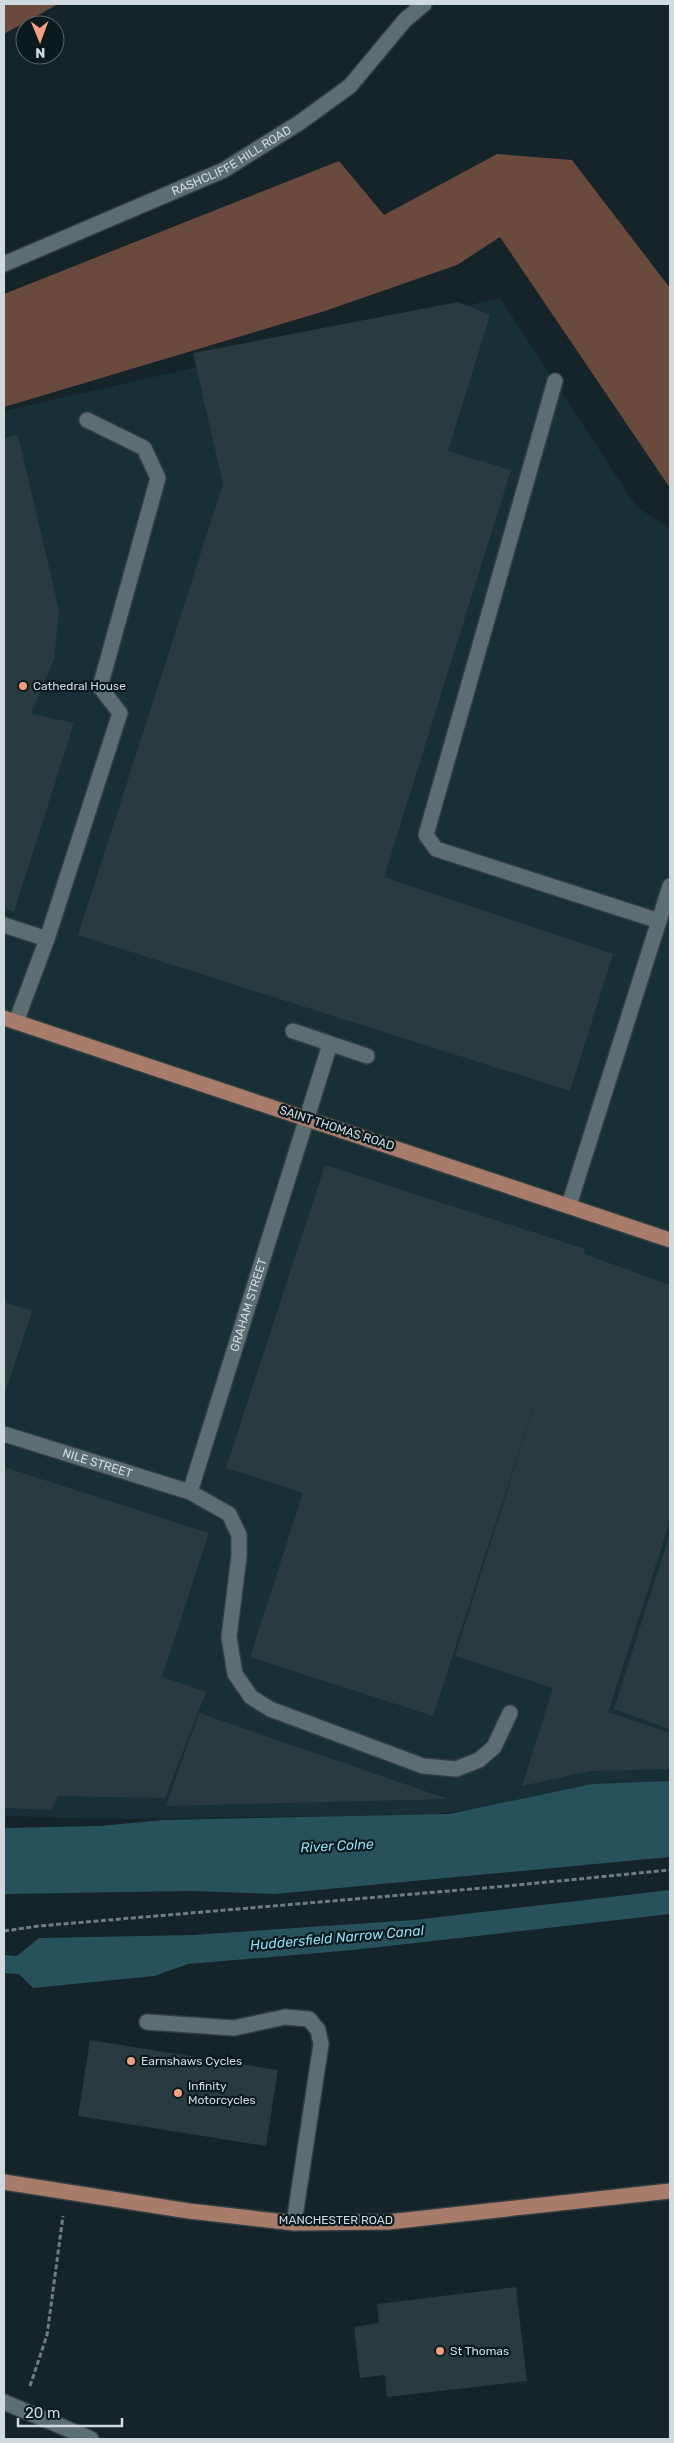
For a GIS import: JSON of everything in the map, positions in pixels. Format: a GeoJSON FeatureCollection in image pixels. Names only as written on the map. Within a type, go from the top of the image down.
{"type":"FeatureCollection","features":[{"type":"Feature","properties":{"kind":"main road","name":"SAINT THOMAS ROAD"},"geometry":{"type":"LineString","coordinates":[[10,1020],[670,1240]]}},
{"type":"Feature","properties":{"kind":"main road","name":"MANCHESTER ROAD"},"geometry":{"type":"LineString","coordinates":[[4,2182],[189,2211],[294,2223],[388,2222],[670,2192]]}},
{"type":"Feature","properties":{"kind":"street","name":"RASHCLIFFE HILL ROAD"},"geometry":{"type":"LineString","coordinates":[[4,264],[224,170],[299,123],[350,86],[405,20],[424,4]]}},
{"type":"Feature","properties":{"kind":"street"},"geometry":{"type":"LineString","coordinates":[[556,381],[426,835],[436,849],[659,921]]}},
{"type":"Feature","properties":{"kind":"street"},"geometry":{"type":"LineString","coordinates":[[10,1020],[47,939],[120,714],[100,687],[158,478],[144,448],[87,420]]}},
{"type":"Feature","properties":{"kind":"street"},"geometry":{"type":"LineString","coordinates":[[568,1205],[670,886]]}},
{"type":"Feature","properties":{"kind":"street"},"geometry":{"type":"LineString","coordinates":[[4,924],[47,939]]}},
{"type":"Feature","properties":{"kind":"street"},"geometry":{"type":"LineString","coordinates":[[293,1031],[367,1056]]}},
{"type":"Feature","properties":{"kind":"street","name":"GRAHAM STREET"},"geometry":{"type":"LineString","coordinates":[[190,1492],[330,1044]]}},
{"type":"Feature","properties":{"kind":"street","name":"NILE STREET"},"geometry":{"type":"LineString","coordinates":[[4,1434],[190,1492],[229,1514],[239,1535],[239,1556],[229,1637],[235,1674],[251,1697],[270,1708],[423,1766],[456,1769],[479,1760],[494,1747],[510,1713]]}},
{"type":"Feature","properties":{"kind":"street"},"geometry":{"type":"LineString","coordinates":[[146,2022],[234,2028],[285,2018],[309,2019],[318,2030],[321,2044],[294,2223]]}},
{"type":"Feature","properties":{"kind":"street"},"geometry":{"type":"LineString","coordinates":[[4,2402],[91,2439]]}},
{"type":"Feature","properties":{"kind":"path"},"geometry":{"type":"LineString","coordinates":[[4,1931],[39,1926],[507,1886],[670,1870]]}},
{"type":"Feature","properties":{"kind":"path"},"geometry":{"type":"LineString","coordinates":[[23,2410],[47,2335],[66,2192]]}},
{"type":"Feature","properties":{"kind":"shaded area"},"geometry":{"type":"Polygon","coordinates":[[[4,4],[58,4],[38,15],[15,15],[15,28],[4,34],[4,4]]]}},
{"type":"Feature","properties":{"kind":"shaded area"},"geometry":{"type":"Polygon","coordinates":[[[497,154],[572,160],[670,288],[670,488],[500,237],[457,265],[325,311],[4,407],[4,294],[339,161],[384,215],[497,154]]]}},
{"type":"Feature","properties":{"kind":"shaded area"},"geometry":{"type":"Polygon","coordinates":[[[500,298],[636,506],[670,529],[670,1789],[423,1815],[108,1819],[4,1816],[4,411],[500,298]]]}},
{"type":"Feature","properties":{"kind":"water","name":"River Colne"},"geometry":{"type":"Polygon","coordinates":[[[670,1781],[670,1857],[275,1894],[191,1891],[4,1894],[4,1828],[100,1826],[163,1820],[449,1814],[593,1784],[670,1781]]]}},
{"type":"Feature","properties":{"kind":"water","name":"Huddersfield Narrow Canal"},"geometry":{"type":"Polygon","coordinates":[[[670,1890],[670,1914],[353,1950],[188,1964],[154,1976],[33,1988],[19,1974],[4,1973],[4,1955],[17,1956],[39,1938],[193,1935],[414,1920],[670,1890]]]}},
{"type":"Feature","properties":{"kind":"building"},"geometry":{"type":"Polygon","coordinates":[[[458,302],[490,315],[448,451],[511,470],[384,877],[613,954],[570,1091],[78,935],[223,484],[193,353],[458,302]]]}},
{"type":"Feature","properties":{"kind":"building","name":"Cathedral House"},"geometry":{"type":"Polygon","coordinates":[[[18,435],[59,610],[54,659],[31,714],[74,723],[14,912],[4,908],[4,438],[18,435]]]}},
{"type":"Feature","properties":{"kind":"building"},"geometry":{"type":"Polygon","coordinates":[[[325,1165],[585,1249],[584,1254],[670,1285],[670,1521],[608,1712],[670,1733],[670,1769],[590,1771],[522,1786],[553,1688],[455,1656],[542,1380],[433,1716],[250,1657],[303,1493],[226,1468],[325,1165]]]}},
{"type":"Feature","properties":{"kind":"building"},"geometry":{"type":"Polygon","coordinates":[[[4,1302],[32,1311],[6,1390],[4,1389],[4,1302]]]}},
{"type":"Feature","properties":{"kind":"building"},"geometry":{"type":"Polygon","coordinates":[[[4,1467],[209,1533],[162,1677],[206,1692],[165,1798],[58,1796],[51,1810],[4,1808],[4,1467]]]}},
{"type":"Feature","properties":{"kind":"building"},"geometry":{"type":"Polygon","coordinates":[[[670,1534],[670,1729],[614,1709],[670,1534]]]}},
{"type":"Feature","properties":{"kind":"building"},"geometry":{"type":"Polygon","coordinates":[[[199,1713],[448,1799],[166,1806],[199,1713]]]}},
{"type":"Feature","properties":{"kind":"building","name":"Infinity Motorcycles"},"geometry":{"type":"Polygon","coordinates":[[[90,2040],[278,2070],[266,2146],[78,2116],[90,2040]]]}},
{"type":"Feature","properties":{"kind":"building","name":"St Thomas"},"geometry":{"type":"Polygon","coordinates":[[[516,2287],[527,2381],[387,2397],[385,2375],[360,2378],[354,2327],[379,2323],[377,2304],[516,2287]]]}},
{"type":"Feature","properties":{"kind":"place","name":"Cathedral House"},"geometry":{"type":"Point","coordinates":[23,686]}},
{"type":"Feature","properties":{"kind":"place","name":"Earnshaws Cycles"},"geometry":{"type":"Point","coordinates":[131,2061]}},
{"type":"Feature","properties":{"kind":"place","name":"Infinity Motorcycles"},"geometry":{"type":"Point","coordinates":[178,2093]}},
{"type":"Feature","properties":{"kind":"place","name":"St Thomas"},"geometry":{"type":"Point","coordinates":[440,2351]}}]}
